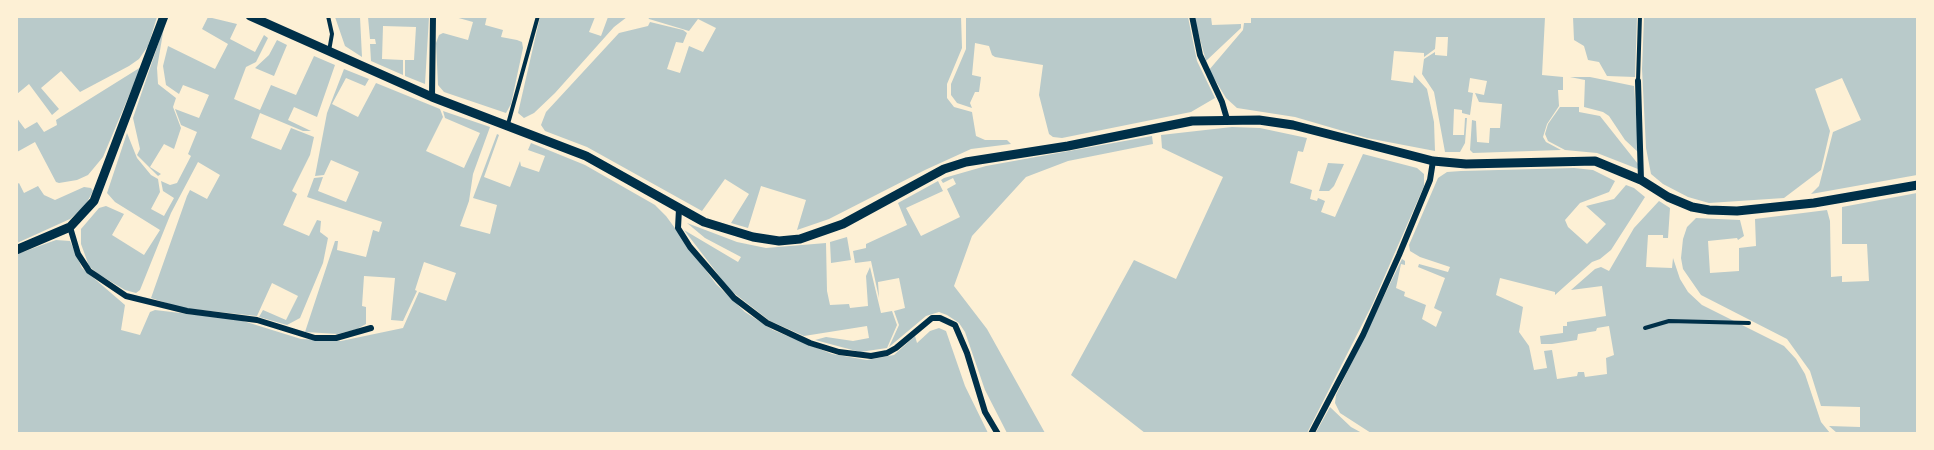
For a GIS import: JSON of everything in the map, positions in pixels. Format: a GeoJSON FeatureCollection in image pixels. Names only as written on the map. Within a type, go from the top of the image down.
{"type":"FeatureCollection","features":[{"type":"Feature","properties":{"kind":"street"},"geometry":{"type":"LineString","coordinates":[[16,250],[70,227],[86,213],[100,191],[164,16]]}},
{"type":"Feature","properties":{"kind":"street"},"geometry":{"type":"LineString","coordinates":[[250,16],[432,97],[508,124],[586,156],[704,222],[753,237],[779,241],[800,239],[843,224],[944,169],[966,162],[1068,146],[1191,121],[1227,119],[1259,120],[1293,125],[1433,161],[1466,164],[1582,159],[1611,166],[1641,180],[1668,197],[1692,207],[1737,211],[1814,203],[1917,185]]}},
{"type":"Feature","properties":{"kind":"street"},"geometry":{"type":"LineString","coordinates":[[432,97],[433,16]]}},
{"type":"Feature","properties":{"kind":"street"},"geometry":{"type":"LineString","coordinates":[[1192,16],[1200,55],[1222,102],[1227,119]]}},
{"type":"Feature","properties":{"kind":"street"},"geometry":{"type":"LineString","coordinates":[[1638,81],[1641,180]]}},
{"type":"Feature","properties":{"kind":"street"},"geometry":{"type":"LineString","coordinates":[[1311,434],[1363,335],[1386,285],[1430,180],[1433,161]]}},
{"type":"Feature","properties":{"kind":"street"},"geometry":{"type":"LineString","coordinates":[[679,209],[678,228],[690,247],[734,298],[767,323],[810,343],[839,352],[871,356],[887,353],[896,348],[932,318],[940,318],[955,326],[967,352],[985,412],[998,434]]}},
{"type":"Feature","properties":{"kind":"street"},"geometry":{"type":"LineString","coordinates":[[70,227],[78,255],[88,271],[126,296],[167,308],[257,320],[315,338],[336,338],[371,328]]}},
{"type":"Feature","properties":{"kind":"lane"},"geometry":{"type":"LineString","coordinates":[[328,16],[332,34],[329,51]]}},
{"type":"Feature","properties":{"kind":"lane"},"geometry":{"type":"LineString","coordinates":[[508,124],[538,16]]}},
{"type":"Feature","properties":{"kind":"lane"},"geometry":{"type":"LineString","coordinates":[[1638,81],[1640,16]]}},
{"type":"Feature","properties":{"kind":"lane"},"geometry":{"type":"LineString","coordinates":[[1645,328],[1669,321],[1749,323]]}},
{"type":"Feature","properties":{"kind":"shaded area"},"geometry":{"type":"Polygon","coordinates":[[[487,16],[485,25],[503,30],[501,37],[522,42],[523,48],[511,104],[506,113],[444,92],[438,85],[436,43],[439,35],[443,33],[468,40],[473,22],[455,17],[487,16]]]}},
{"type":"Feature","properties":{"kind":"shaded area"},"geometry":{"type":"Polygon","coordinates":[[[961,16],[962,48],[947,84],[947,98],[954,107],[972,112],[976,136],[985,140],[1007,140],[1011,144],[971,149],[829,219],[797,230],[806,200],[761,186],[748,228],[731,223],[749,194],[725,179],[702,211],[587,147],[545,131],[541,125],[546,112],[619,33],[648,26],[650,22],[683,30],[687,33],[683,43],[676,42],[667,69],[680,73],[689,46],[703,52],[716,28],[698,19],[689,31],[648,17],[961,16]]]}},
{"type":"Feature","properties":{"kind":"shaded area"},"geometry":{"type":"Polygon","coordinates":[[[17,17],[157,17],[148,46],[139,59],[129,66],[80,92],[61,71],[41,88],[59,109],[52,115],[29,84],[17,94],[17,17]]]}},
{"type":"Feature","properties":{"kind":"shaded area"},"geometry":{"type":"Polygon","coordinates":[[[208,17],[237,24],[230,39],[255,52],[264,35],[268,38],[256,62],[246,67],[234,99],[260,110],[271,85],[296,95],[314,56],[335,65],[317,117],[294,107],[288,120],[311,131],[303,131],[260,113],[251,138],[281,150],[291,128],[314,137],[310,155],[292,191],[297,194],[283,225],[309,236],[317,220],[321,221],[320,232],[328,238],[323,263],[300,318],[287,325],[259,317],[263,310],[286,320],[298,296],[272,283],[257,316],[182,308],[151,298],[190,190],[207,199],[220,175],[198,162],[171,213],[140,290],[136,293],[125,290],[89,266],[81,244],[81,229],[99,208],[106,206],[124,214],[112,235],[144,255],[160,230],[115,202],[107,193],[127,133],[137,158],[151,175],[158,179],[160,192],[151,209],[164,216],[174,198],[163,191],[161,181],[170,185],[177,183],[191,156],[188,154],[197,132],[181,125],[175,109],[199,118],[209,95],[183,85],[179,94],[166,85],[163,66],[168,46],[215,69],[228,44],[202,29],[208,17]]]}},
{"type":"Feature","properties":{"kind":"shaded area"},"geometry":{"type":"Polygon","coordinates":[[[335,17],[360,17],[362,57],[345,46],[335,17]]]}},
{"type":"Feature","properties":{"kind":"shaded area"},"geometry":{"type":"Polygon","coordinates":[[[368,17],[429,17],[425,84],[405,76],[405,60],[414,60],[416,27],[383,26],[382,59],[403,60],[403,75],[371,61],[370,44],[376,44],[375,39],[370,39],[368,17]]]}},
{"type":"Feature","properties":{"kind":"shaded area"},"geometry":{"type":"Polygon","coordinates":[[[540,17],[595,17],[589,32],[601,36],[608,17],[627,17],[614,27],[555,93],[534,113],[524,118],[518,113],[540,17]]]}},
{"type":"Feature","properties":{"kind":"shaded area"},"geometry":{"type":"Polygon","coordinates":[[[966,17],[1188,17],[1197,61],[1215,98],[1191,112],[1062,138],[1053,137],[1049,134],[1039,95],[1043,65],[995,57],[989,46],[975,43],[972,75],[981,77],[979,92],[975,92],[970,103],[972,108],[957,103],[951,95],[951,84],[966,49],[966,17]]]}},
{"type":"Feature","properties":{"kind":"shaded area"},"geometry":{"type":"Polygon","coordinates":[[[1194,17],[1211,17],[1212,25],[1241,24],[1241,28],[1206,61],[1194,17]]]}},
{"type":"Feature","properties":{"kind":"shaded area"},"geometry":{"type":"Polygon","coordinates":[[[1251,17],[1545,17],[1542,75],[1563,77],[1563,90],[1558,90],[1559,106],[1547,124],[1543,137],[1546,142],[1561,150],[1473,153],[1470,150],[1472,120],[1476,121],[1477,142],[1489,143],[1490,128],[1500,128],[1502,104],[1479,102],[1475,93],[1484,95],[1487,81],[1470,78],[1468,92],[1473,93],[1470,115],[1462,113],[1462,110],[1454,109],[1453,135],[1464,135],[1465,118],[1467,118],[1465,143],[1460,152],[1445,152],[1434,92],[1422,74],[1424,59],[1435,52],[1435,55],[1447,56],[1448,37],[1436,37],[1435,49],[1424,57],[1424,53],[1394,51],[1391,80],[1413,83],[1414,75],[1427,89],[1434,122],[1435,151],[1367,138],[1295,117],[1237,108],[1226,98],[1209,70],[1243,30],[1244,23],[1251,23],[1251,17]]]}},
{"type":"Feature","properties":{"kind":"shaded area"},"geometry":{"type":"Polygon","coordinates":[[[1573,17],[1637,17],[1635,77],[1607,76],[1599,62],[1588,60],[1584,46],[1574,40],[1573,17]]]}},
{"type":"Feature","properties":{"kind":"shaded area"},"geometry":{"type":"Polygon","coordinates":[[[1644,17],[1917,17],[1917,175],[1811,194],[1819,186],[1833,132],[1861,120],[1842,78],[1815,89],[1830,131],[1821,170],[1784,198],[1709,203],[1688,197],[1663,184],[1651,174],[1646,148],[1642,69],[1644,17]]]}},
{"type":"Feature","properties":{"kind":"shaded area"},"geometry":{"type":"Polygon","coordinates":[[[164,27],[157,68],[158,84],[176,98],[173,107],[181,128],[174,149],[164,144],[150,167],[161,174],[158,176],[137,155],[140,149],[133,118],[164,27]]]}},
{"type":"Feature","properties":{"kind":"shaded area"},"geometry":{"type":"Polygon","coordinates":[[[277,40],[287,45],[274,76],[255,68],[269,55],[277,40]]]}},
{"type":"Feature","properties":{"kind":"shaded area"},"geometry":{"type":"Polygon","coordinates":[[[141,67],[103,157],[88,175],[77,180],[59,183],[56,182],[35,142],[17,152],[16,117],[25,129],[37,122],[44,132],[57,125],[56,120],[141,67]]]}},
{"type":"Feature","properties":{"kind":"shaded area"},"geometry":{"type":"Polygon","coordinates":[[[344,69],[369,79],[365,86],[346,78],[332,104],[358,117],[376,83],[440,109],[443,117],[426,151],[464,168],[480,133],[445,118],[443,111],[490,127],[473,174],[469,201],[460,226],[490,234],[497,205],[473,198],[497,134],[499,135],[484,177],[510,187],[520,161],[521,166],[539,172],[545,156],[528,150],[531,143],[585,165],[655,205],[666,216],[716,284],[745,312],[773,330],[832,354],[867,360],[894,355],[915,336],[917,343],[930,331],[939,328],[946,331],[965,386],[988,433],[17,434],[17,254],[56,240],[70,241],[82,268],[125,305],[121,330],[140,335],[150,312],[155,310],[240,320],[301,339],[341,341],[403,328],[419,292],[446,301],[456,273],[424,262],[415,290],[417,291],[403,321],[391,320],[395,278],[364,276],[362,306],[366,307],[366,324],[338,334],[305,332],[335,241],[338,241],[337,250],[366,257],[373,230],[379,232],[382,222],[307,197],[314,178],[323,177],[318,191],[346,202],[359,172],[331,160],[324,175],[315,176],[327,113],[344,69]]]}},
{"type":"Feature","properties":{"kind":"shaded area"},"geometry":{"type":"Polygon","coordinates":[[[1570,77],[1590,77],[1634,86],[1639,153],[1625,140],[1609,116],[1584,107],[1585,80],[1570,77]]]}},
{"type":"Feature","properties":{"kind":"shaded area"},"geometry":{"type":"Polygon","coordinates":[[[1560,107],[1579,107],[1579,112],[1600,116],[1638,164],[1638,169],[1597,153],[1565,150],[1548,141],[1545,134],[1548,124],[1560,107]]]}},
{"type":"Feature","properties":{"kind":"shaded area"},"geometry":{"type":"Polygon","coordinates":[[[1232,127],[1260,128],[1307,138],[1303,152],[1298,151],[1290,183],[1312,190],[1310,199],[1317,201],[1318,198],[1325,201],[1321,212],[1335,217],[1363,154],[1417,168],[1424,174],[1424,186],[1372,305],[1307,433],[1145,433],[1071,375],[1134,260],[1176,279],[1223,177],[1162,148],[1161,135],[1232,127]]]}},
{"type":"Feature","properties":{"kind":"shaded area"},"geometry":{"type":"Polygon","coordinates":[[[1152,136],[1153,144],[1068,161],[1026,177],[972,236],[954,286],[987,329],[1045,433],[1007,433],[985,390],[965,332],[959,323],[947,315],[939,312],[926,316],[889,347],[899,325],[894,311],[905,308],[899,278],[878,282],[879,298],[871,261],[855,263],[853,251],[866,248],[866,244],[907,225],[898,203],[938,181],[943,191],[906,208],[921,236],[960,217],[947,189],[956,184],[953,178],[943,183],[941,180],[944,178],[986,166],[1152,136]]]}},
{"type":"Feature","properties":{"kind":"shaded area"},"geometry":{"type":"Polygon","coordinates":[[[1328,163],[1344,164],[1334,186],[1329,191],[1319,191],[1328,163]]]}},
{"type":"Feature","properties":{"kind":"shaded area"},"geometry":{"type":"Polygon","coordinates":[[[1574,168],[1593,170],[1615,181],[1609,192],[1580,203],[1565,220],[1568,227],[1587,244],[1606,224],[1586,206],[1614,199],[1626,185],[1645,197],[1611,250],[1592,262],[1555,295],[1555,292],[1500,278],[1496,295],[1523,307],[1519,332],[1529,346],[1534,370],[1547,368],[1544,351],[1552,350],[1557,379],[1577,376],[1578,372],[1584,372],[1585,377],[1607,374],[1606,358],[1614,355],[1609,326],[1578,334],[1577,340],[1552,344],[1541,344],[1540,336],[1563,333],[1563,326],[1567,326],[1567,322],[1606,316],[1602,286],[1571,290],[1595,269],[1601,267],[1609,271],[1634,228],[1659,201],[1670,208],[1668,238],[1663,238],[1663,235],[1648,235],[1646,267],[1672,268],[1673,258],[1680,279],[1688,292],[1702,305],[1784,346],[1796,359],[1805,374],[1821,422],[1830,433],[1371,433],[1340,413],[1335,403],[1336,395],[1402,259],[1405,265],[1401,264],[1396,288],[1405,292],[1404,296],[1426,305],[1422,319],[1436,327],[1442,312],[1434,308],[1445,278],[1418,267],[1419,264],[1448,272],[1450,267],[1420,257],[1410,251],[1409,245],[1438,178],[1447,172],[1574,168]]]}},
{"type":"Feature","properties":{"kind":"shaded area"},"geometry":{"type":"Polygon","coordinates":[[[19,183],[24,193],[38,186],[44,195],[55,200],[84,187],[91,188],[93,191],[85,206],[70,219],[17,243],[16,185],[19,183]]]}},
{"type":"Feature","properties":{"kind":"shaded area"},"geometry":{"type":"Polygon","coordinates":[[[1917,193],[1917,433],[1837,433],[1829,426],[1860,427],[1860,407],[1821,406],[1810,371],[1787,339],[1701,295],[1683,269],[1681,258],[1687,227],[1696,218],[1740,220],[1744,236],[1738,240],[1737,238],[1708,241],[1710,273],[1739,271],[1739,248],[1756,246],[1755,219],[1827,210],[1830,221],[1831,277],[1842,276],[1842,282],[1869,281],[1867,244],[1842,244],[1842,207],[1917,193]]]}},
{"type":"Feature","properties":{"kind":"shaded area"},"geometry":{"type":"Polygon","coordinates":[[[687,223],[737,242],[766,248],[826,243],[827,291],[830,305],[849,304],[850,308],[868,306],[866,276],[870,267],[881,313],[892,311],[897,325],[887,348],[860,352],[815,340],[826,337],[853,341],[869,338],[867,326],[804,336],[770,321],[730,290],[684,230],[738,262],[741,257],[705,238],[687,223]]]}},
{"type":"Feature","properties":{"kind":"shaded area"},"geometry":{"type":"Polygon","coordinates":[[[847,237],[851,260],[831,263],[830,242],[847,237]]]}},
{"type":"Feature","properties":{"kind":"shaded area"},"geometry":{"type":"Polygon","coordinates":[[[1330,407],[1351,427],[1362,433],[1315,434],[1330,407]]]}}]}
